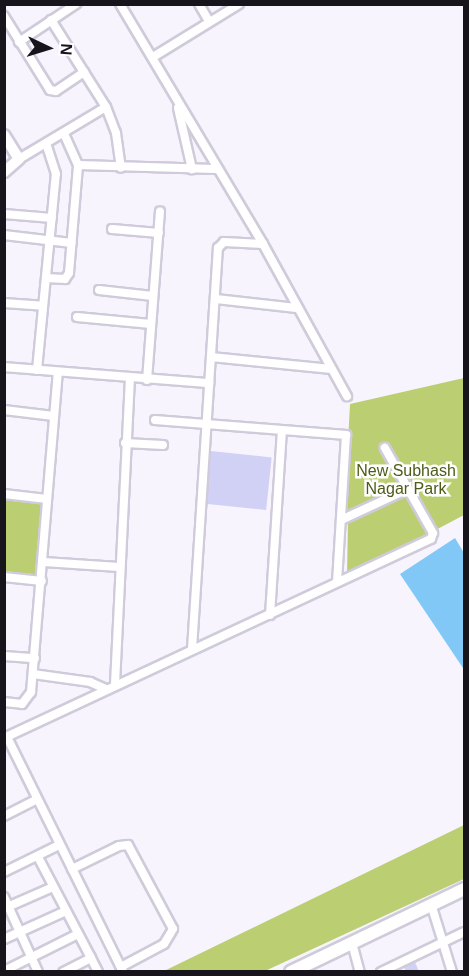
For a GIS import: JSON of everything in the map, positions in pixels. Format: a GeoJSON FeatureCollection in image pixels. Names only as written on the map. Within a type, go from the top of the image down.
{"type":"FeatureCollection","features":[{"type":"Feature","properties":{"kind":"main road"},"geometry":{"type":"LineString","coordinates":[[291,972],[465,889]]}},
{"type":"Feature","properties":{"kind":"street"},"geometry":{"type":"LineString","coordinates":[[19,42],[51,20],[65,7],[76,4]]}},
{"type":"Feature","properties":{"kind":"street"},"geometry":{"type":"LineString","coordinates":[[120,4],[153,57],[215,170],[263,244],[296,308],[347,396]]}},
{"type":"Feature","properties":{"kind":"street"},"geometry":{"type":"LineString","coordinates":[[199,4],[209,21]]}},
{"type":"Feature","properties":{"kind":"street"},"geometry":{"type":"LineString","coordinates":[[153,57],[239,4]]}},
{"type":"Feature","properties":{"kind":"street"},"geometry":{"type":"LineString","coordinates":[[4,16],[50,90],[56,91],[84,72]]}},
{"type":"Feature","properties":{"kind":"street"},"geometry":{"type":"LineString","coordinates":[[51,20],[106,107],[116,133],[121,168]]}},
{"type":"Feature","properties":{"kind":"street"},"geometry":{"type":"LineString","coordinates":[[176,101],[192,169]]}},
{"type":"Feature","properties":{"kind":"street"},"geometry":{"type":"LineString","coordinates":[[4,172],[19,159],[106,107]]}},
{"type":"Feature","properties":{"kind":"street"},"geometry":{"type":"LineString","coordinates":[[46,278],[67,278],[72,243],[78,165],[64,133]]}},
{"type":"Feature","properties":{"kind":"street"},"geometry":{"type":"LineString","coordinates":[[4,135],[19,159]]}},
{"type":"Feature","properties":{"kind":"street"},"geometry":{"type":"LineString","coordinates":[[38,370],[56,174],[46,144]]}},
{"type":"Feature","properties":{"kind":"street"},"geometry":{"type":"LineString","coordinates":[[78,165],[215,170]]}},
{"type":"Feature","properties":{"kind":"street"},"geometry":{"type":"LineString","coordinates":[[147,380],[160,212]]}},
{"type":"Feature","properties":{"kind":"street"},"geometry":{"type":"LineString","coordinates":[[4,214],[52,218]]}},
{"type":"Feature","properties":{"kind":"street"},"geometry":{"type":"LineString","coordinates":[[112,229],[159,233]]}},
{"type":"Feature","properties":{"kind":"street"},"geometry":{"type":"LineString","coordinates":[[4,235],[72,243]]}},
{"type":"Feature","properties":{"kind":"street"},"geometry":{"type":"LineString","coordinates":[[192,649],[205,423],[220,244],[263,244]]}},
{"type":"Feature","properties":{"kind":"street"},"geometry":{"type":"LineString","coordinates":[[99,290],[153,296]]}},
{"type":"Feature","properties":{"kind":"street"},"geometry":{"type":"LineString","coordinates":[[216,298],[296,308]]}},
{"type":"Feature","properties":{"kind":"street"},"geometry":{"type":"LineString","coordinates":[[4,303],[44,306]]}},
{"type":"Feature","properties":{"kind":"street"},"geometry":{"type":"LineString","coordinates":[[77,317],[151,324]]}},
{"type":"Feature","properties":{"kind":"street"},"geometry":{"type":"LineString","coordinates":[[211,357],[331,369]]}},
{"type":"Feature","properties":{"kind":"street"},"geometry":{"type":"LineString","coordinates":[[4,367],[147,380],[209,383]]}},
{"type":"Feature","properties":{"kind":"street"},"geometry":{"type":"LineString","coordinates":[[4,702],[22,704],[28,700],[33,674],[58,372]]}},
{"type":"Feature","properties":{"kind":"street"},"geometry":{"type":"LineString","coordinates":[[115,684],[125,443],[130,378]]}},
{"type":"Feature","properties":{"kind":"street"},"geometry":{"type":"LineString","coordinates":[[4,410],[54,416]]}},
{"type":"Feature","properties":{"kind":"street"},"geometry":{"type":"LineString","coordinates":[[155,420],[346,435],[337,581]]}},
{"type":"Feature","properties":{"kind":"street"},"geometry":{"type":"LineString","coordinates":[[270,615],[282,431]]}},
{"type":"Feature","properties":{"kind":"street"},"geometry":{"type":"LineString","coordinates":[[125,443],[163,445]]}},
{"type":"Feature","properties":{"kind":"street"},"geometry":{"type":"LineString","coordinates":[[72,869],[119,846],[128,845],[172,929],[168,940],[122,969],[59,845],[6,737],[115,684],[270,615],[337,581],[431,539],[433,533],[386,448]]}},
{"type":"Feature","properties":{"kind":"street"},"geometry":{"type":"LineString","coordinates":[[341,520],[408,489]]}},
{"type":"Feature","properties":{"kind":"street"},"geometry":{"type":"LineString","coordinates":[[4,494],[47,499]]}},
{"type":"Feature","properties":{"kind":"street"},"geometry":{"type":"LineString","coordinates":[[44,562],[119,567]]}},
{"type":"Feature","properties":{"kind":"street"},"geometry":{"type":"LineString","coordinates":[[4,577],[42,581]]}},
{"type":"Feature","properties":{"kind":"street"},"geometry":{"type":"LineString","coordinates":[[4,656],[34,658]]}},
{"type":"Feature","properties":{"kind":"street"},"geometry":{"type":"LineString","coordinates":[[33,674],[90,682],[106,689]]}},
{"type":"Feature","properties":{"kind":"street"},"geometry":{"type":"LineString","coordinates":[[4,816],[37,799]]}},
{"type":"Feature","properties":{"kind":"street"},"geometry":{"type":"LineString","coordinates":[[4,872],[59,845]]}},
{"type":"Feature","properties":{"kind":"street"},"geometry":{"type":"LineString","coordinates":[[38,857],[98,972]]}},
{"type":"Feature","properties":{"kind":"street"},"geometry":{"type":"LineString","coordinates":[[7,907],[53,887]]}},
{"type":"Feature","properties":{"kind":"street"},"geometry":{"type":"LineString","coordinates":[[4,897],[38,972]]}},
{"type":"Feature","properties":{"kind":"street"},"geometry":{"type":"LineString","coordinates":[[431,904],[452,972]]}},
{"type":"Feature","properties":{"kind":"street"},"geometry":{"type":"LineString","coordinates":[[4,939],[66,911]]}},
{"type":"Feature","properties":{"kind":"street"},"geometry":{"type":"LineString","coordinates":[[381,972],[465,932]]}},
{"type":"Feature","properties":{"kind":"street"},"geometry":{"type":"LineString","coordinates":[[4,972],[78,934]]}},
{"type":"Feature","properties":{"kind":"street"},"geometry":{"type":"LineString","coordinates":[[352,943],[360,972]]}},
{"type":"Feature","properties":{"kind":"street"},"geometry":{"type":"LineString","coordinates":[[63,972],[91,958]]}},
{"type":"Feature","properties":{"kind":"green space","name":"New Subhash Nagar Park"},"geometry":{"type":"Polygon","coordinates":[[[464,378],[464,515],[347,577],[348,517],[344,518],[350,404],[464,378]]]}},
{"type":"Feature","properties":{"kind":"green space"},"geometry":{"type":"Polygon","coordinates":[[[5,498],[47,499],[40,580],[5,577],[5,498]]]}},
{"type":"Feature","properties":{"kind":"green space"},"geometry":{"type":"Polygon","coordinates":[[[464,825],[464,879],[265,971],[164,971],[464,825]]]}},
{"type":"Feature","properties":{"kind":"water"},"geometry":{"type":"Polygon","coordinates":[[[455,538],[464,553],[463,668],[400,574],[455,538]]]}},
{"type":"Feature","properties":{"kind":"building"},"geometry":{"type":"Polygon","coordinates":[[[211,451],[272,457],[266,510],[205,504],[211,451]]]}},
{"type":"Feature","properties":{"kind":"building"},"geometry":{"type":"Polygon","coordinates":[[[415,962],[419,972],[406,972],[404,967],[415,962]]]}}]}
